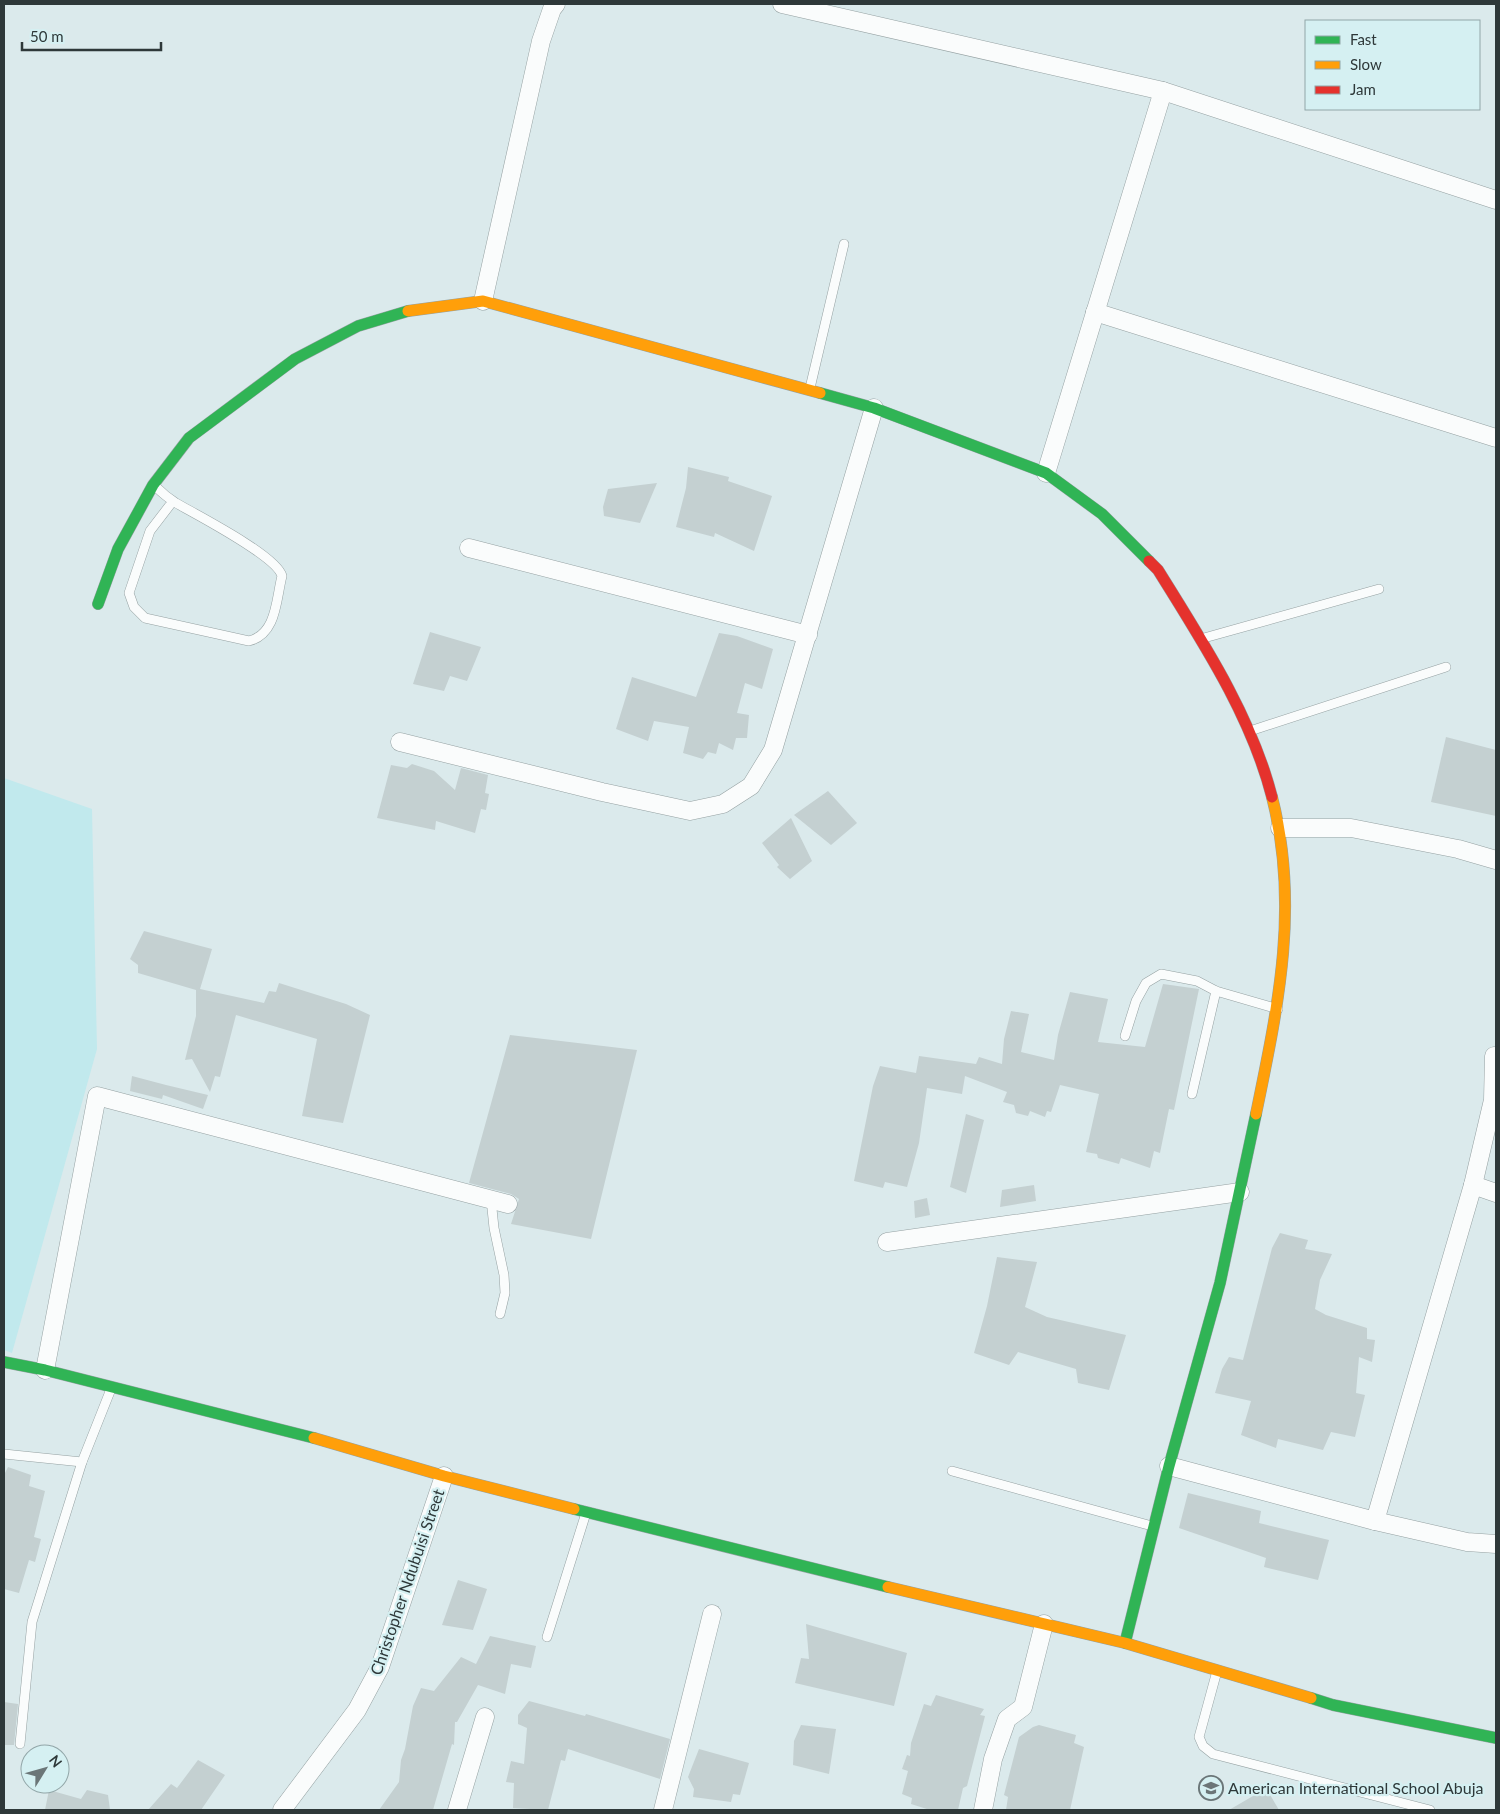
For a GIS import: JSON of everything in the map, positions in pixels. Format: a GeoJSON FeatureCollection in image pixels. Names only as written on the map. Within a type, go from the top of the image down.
{"type":"FeatureCollection","features":[{"type":"Feature","properties":{"kind":"street"},"geometry":{"type":"LineString","coordinates":[[482,302],[541,41],[552,9],[556,4]]}},
{"type":"Feature","properties":{"kind":"street"},"geometry":{"type":"LineString","coordinates":[[782,4],[1163,91],[1496,200]]}},
{"type":"Feature","properties":{"kind":"street"},"geometry":{"type":"LineString","coordinates":[[1046,473],[1163,91]]}},
{"type":"Feature","properties":{"kind":"street"},"geometry":{"type":"LineString","coordinates":[[98,604],[118,549],[154,485],[189,438],[295,359],[358,326],[412,310],[482,302],[874,408],[1046,473],[1102,514],[1158,570],[1201,639],[1250,731],[1263,763],[1280,828],[1287,903],[1278,1009],[1240,1192],[1220,1283],[1168,1466],[1125,1644]]}},
{"type":"Feature","properties":{"kind":"street"},"geometry":{"type":"LineString","coordinates":[[1095,312],[1496,438]]}},
{"type":"Feature","properties":{"kind":"street"},"geometry":{"type":"LineString","coordinates":[[400,742],[602,792],[690,811],[723,804],[751,786],[773,750],[874,408]]}},
{"type":"Feature","properties":{"kind":"street"},"geometry":{"type":"LineString","coordinates":[[469,548],[808,635]]}},
{"type":"Feature","properties":{"kind":"street"},"geometry":{"type":"LineString","coordinates":[[1280,828],[1352,828],[1458,849],[1496,860]]}},
{"type":"Feature","properties":{"kind":"street"},"geometry":{"type":"LineString","coordinates":[[1376,1521],[1472,1186],[1493,1100],[1494,1056]]}},
{"type":"Feature","properties":{"kind":"street"},"geometry":{"type":"LineString","coordinates":[[45,1370],[97,1096],[500,1202]]}},
{"type":"Feature","properties":{"kind":"street"},"geometry":{"type":"LineString","coordinates":[[1472,1186],[1496,1193]]}},
{"type":"Feature","properties":{"kind":"street"},"geometry":{"type":"LineString","coordinates":[[887,1242],[1240,1192]]}},
{"type":"Feature","properties":{"kind":"street"},"geometry":{"type":"LineString","coordinates":[[4,1362],[112,1386],[309,1436],[444,1476],[586,1513],[785,1563],[1125,1644],[1333,1705],[1496,1738]]}},
{"type":"Feature","properties":{"kind":"street"},"geometry":{"type":"LineString","coordinates":[[1168,1466],[1376,1521],[1467,1542],[1496,1544]]}},
{"type":"Feature","properties":{"kind":"street","name":"Christopher Ndubuisi Street"},"geometry":{"type":"LineString","coordinates":[[282,1810],[357,1710],[380,1667],[444,1476]]}},
{"type":"Feature","properties":{"kind":"street"},"geometry":{"type":"LineString","coordinates":[[663,1810],[712,1614]]}},
{"type":"Feature","properties":{"kind":"street"},"geometry":{"type":"LineString","coordinates":[[983,1810],[993,1759],[1007,1719],[1023,1707],[1044,1624]]}},
{"type":"Feature","properties":{"kind":"street"},"geometry":{"type":"LineString","coordinates":[[457,1810],[485,1717]]}},
{"type":"Feature","properties":{"kind":"lane"},"geometry":{"type":"LineString","coordinates":[[810,390],[844,244]]}},
{"type":"Feature","properties":{"kind":"lane"},"geometry":{"type":"LineString","coordinates":[[154,485],[173,501],[265,556],[280,570],[282,576],[270,626],[265,634],[249,641],[145,618],[134,607],[129,593],[150,531],[173,501]]}},
{"type":"Feature","properties":{"kind":"lane"},"geometry":{"type":"LineString","coordinates":[[1201,639],[1379,589]]}},
{"type":"Feature","properties":{"kind":"lane"},"geometry":{"type":"LineString","coordinates":[[1250,731],[1446,667]]}},
{"type":"Feature","properties":{"kind":"lane"},"geometry":{"type":"LineString","coordinates":[[1125,1036],[1136,1001],[1146,983],[1161,974],[1197,981],[1216,991],[1278,1009]]}},
{"type":"Feature","properties":{"kind":"lane"},"geometry":{"type":"LineString","coordinates":[[1192,1094],[1216,991]]}},
{"type":"Feature","properties":{"kind":"lane"},"geometry":{"type":"LineString","coordinates":[[500,1202],[494,1228],[504,1275],[505,1293],[500,1314]]}},
{"type":"Feature","properties":{"kind":"lane"},"geometry":{"type":"LineString","coordinates":[[20,1744],[32,1622],[82,1462],[112,1386]]}},
{"type":"Feature","properties":{"kind":"lane"},"geometry":{"type":"LineString","coordinates":[[4,1454],[82,1462]]}},
{"type":"Feature","properties":{"kind":"lane"},"geometry":{"type":"LineString","coordinates":[[952,1471],[1154,1526]]}},
{"type":"Feature","properties":{"kind":"lane"},"geometry":{"type":"LineString","coordinates":[[547,1638],[586,1513]]}},
{"type":"Feature","properties":{"kind":"lane"},"geometry":{"type":"LineString","coordinates":[[1217,1671],[1199,1737],[1203,1746],[1213,1754],[1430,1810]]}},
{"type":"Feature","properties":{"kind":"shaded area"},"geometry":{"type":"Polygon","coordinates":[[[4,778],[92,809],[97,1049],[12,1353],[4,1350],[4,778]]]}},
{"type":"Feature","properties":{"kind":"building"},"geometry":{"type":"Polygon","coordinates":[[[688,467],[729,477],[728,481],[772,496],[754,551],[715,533],[714,537],[676,527],[686,488],[688,467]]]}},
{"type":"Feature","properties":{"kind":"building"},"geometry":{"type":"Polygon","coordinates":[[[657,483],[640,523],[604,516],[603,507],[608,489],[657,483]]]}},
{"type":"Feature","properties":{"kind":"building"},"geometry":{"type":"Polygon","coordinates":[[[430,632],[481,647],[467,681],[450,676],[444,691],[413,684],[430,632]]]}},
{"type":"Feature","properties":{"kind":"building"},"geometry":{"type":"Polygon","coordinates":[[[719,633],[737,636],[773,649],[762,689],[745,683],[737,713],[749,715],[747,738],[736,738],[733,750],[719,743],[716,754],[708,752],[703,759],[683,753],[689,727],[654,721],[648,741],[616,729],[632,677],[696,697],[719,633]]]}},
{"type":"Feature","properties":{"kind":"building"},"geometry":{"type":"Polygon","coordinates":[[[1446,737],[1496,750],[1496,816],[1431,802],[1446,737]]]}},
{"type":"Feature","properties":{"kind":"building"},"geometry":{"type":"Polygon","coordinates":[[[412,764],[434,771],[455,790],[461,768],[488,775],[485,793],[489,794],[486,810],[481,809],[475,833],[436,821],[435,830],[377,818],[391,765],[407,768],[412,764]]]}},
{"type":"Feature","properties":{"kind":"building"},"geometry":{"type":"Polygon","coordinates":[[[828,791],[857,823],[831,845],[794,815],[828,791]]]}},
{"type":"Feature","properties":{"kind":"building"},"geometry":{"type":"Polygon","coordinates":[[[791,818],[812,861],[790,879],[777,867],[779,865],[762,843],[791,818]]]}},
{"type":"Feature","properties":{"kind":"building"},"geometry":{"type":"Polygon","coordinates":[[[144,931],[212,949],[200,989],[264,1003],[269,991],[276,992],[279,983],[346,1004],[370,1015],[343,1123],[302,1116],[317,1039],[236,1015],[220,1077],[215,1076],[210,1092],[192,1059],[185,1060],[196,1016],[196,990],[138,973],[138,965],[130,959],[144,931]]]}},
{"type":"Feature","properties":{"kind":"building"},"geometry":{"type":"Polygon","coordinates":[[[1163,984],[1199,989],[1174,1110],[1169,1109],[1160,1153],[1154,1151],[1150,1168],[1121,1158],[1119,1164],[1098,1158],[1097,1154],[1086,1152],[1099,1094],[1060,1085],[1051,1112],[1047,1111],[1045,1117],[1030,1111],[1028,1116],[1016,1113],[1014,1105],[1003,1102],[1007,1092],[965,1076],[962,1094],[927,1088],[919,1143],[907,1187],[885,1182],[883,1188],[854,1181],[873,1086],[880,1066],[916,1073],[919,1056],[976,1064],[979,1057],[1002,1064],[1004,1039],[1011,1011],[1029,1014],[1021,1052],[1054,1060],[1058,1035],[1070,992],[1108,999],[1098,1042],[1145,1047],[1163,984]]]}},
{"type":"Feature","properties":{"kind":"building"},"geometry":{"type":"Polygon","coordinates":[[[510,1035],[637,1050],[591,1239],[511,1224],[519,1199],[511,1194],[469,1183],[510,1035]]]}},
{"type":"Feature","properties":{"kind":"building"},"geometry":{"type":"Polygon","coordinates":[[[132,1076],[208,1095],[203,1109],[163,1095],[162,1099],[130,1091],[132,1076]]]}},
{"type":"Feature","properties":{"kind":"building"},"geometry":{"type":"Polygon","coordinates":[[[966,1114],[984,1120],[966,1193],[950,1187],[966,1114]]]}},
{"type":"Feature","properties":{"kind":"building"},"geometry":{"type":"Polygon","coordinates":[[[1034,1185],[1036,1201],[1000,1207],[1002,1190],[1034,1185]]]}},
{"type":"Feature","properties":{"kind":"building"},"geometry":{"type":"Polygon","coordinates":[[[927,1198],[930,1215],[915,1218],[914,1201],[927,1198]]]}},
{"type":"Feature","properties":{"kind":"building"},"geometry":{"type":"Polygon","coordinates":[[[1280,1233],[1308,1240],[1305,1249],[1332,1254],[1320,1280],[1315,1309],[1326,1315],[1367,1328],[1367,1339],[1375,1340],[1372,1362],[1359,1357],[1356,1393],[1365,1395],[1355,1437],[1331,1432],[1323,1450],[1278,1439],[1276,1448],[1241,1435],[1251,1401],[1215,1393],[1222,1369],[1229,1357],[1243,1360],[1272,1248],[1280,1233]]]}},
{"type":"Feature","properties":{"kind":"building"},"geometry":{"type":"Polygon","coordinates":[[[997,1257],[1037,1262],[1025,1307],[1047,1317],[1126,1335],[1109,1390],[1078,1383],[1076,1369],[1018,1352],[1009,1365],[974,1353],[987,1306],[997,1257]]]}},
{"type":"Feature","properties":{"kind":"building"},"geometry":{"type":"Polygon","coordinates":[[[8,1467],[31,1475],[29,1486],[45,1491],[34,1537],[41,1539],[35,1562],[29,1560],[19,1593],[4,1589],[4,1475],[8,1467]]]}},
{"type":"Feature","properties":{"kind":"building"},"geometry":{"type":"Polygon","coordinates":[[[1188,1493],[1261,1511],[1259,1523],[1329,1540],[1318,1580],[1264,1567],[1266,1558],[1179,1528],[1188,1493]]]}},
{"type":"Feature","properties":{"kind":"building"},"geometry":{"type":"Polygon","coordinates":[[[458,1580],[487,1589],[473,1630],[442,1625],[458,1580]]]}},
{"type":"Feature","properties":{"kind":"building"},"geometry":{"type":"Polygon","coordinates":[[[806,1624],[907,1653],[894,1706],[795,1683],[801,1658],[809,1659],[806,1624]]]}},
{"type":"Feature","properties":{"kind":"building"},"geometry":{"type":"Polygon","coordinates":[[[490,1636],[536,1646],[531,1668],[511,1664],[505,1694],[478,1685],[457,1722],[455,1722],[454,1745],[452,1744],[433,1810],[379,1810],[399,1782],[401,1760],[405,1749],[413,1706],[421,1688],[434,1691],[461,1657],[476,1664],[490,1636]]]}},
{"type":"Feature","properties":{"kind":"building"},"geometry":{"type":"Polygon","coordinates":[[[936,1695],[984,1709],[980,1715],[985,1716],[967,1786],[963,1788],[958,1810],[930,1810],[911,1804],[912,1798],[902,1794],[908,1771],[902,1769],[907,1755],[910,1756],[911,1743],[924,1704],[931,1706],[936,1695]]]}},
{"type":"Feature","properties":{"kind":"building"},"geometry":{"type":"Polygon","coordinates":[[[529,1701],[585,1716],[586,1714],[670,1739],[660,1779],[568,1749],[565,1761],[561,1760],[548,1810],[513,1808],[514,1783],[506,1782],[511,1761],[524,1764],[527,1728],[518,1724],[518,1715],[529,1701]]]}},
{"type":"Feature","properties":{"kind":"building"},"geometry":{"type":"Polygon","coordinates":[[[4,1702],[18,1704],[14,1745],[4,1745],[4,1702]]]}},
{"type":"Feature","properties":{"kind":"building"},"geometry":{"type":"Polygon","coordinates":[[[801,1725],[836,1729],[829,1774],[793,1765],[794,1741],[801,1725]]]}},
{"type":"Feature","properties":{"kind":"building"},"geometry":{"type":"Polygon","coordinates":[[[1039,1725],[1076,1735],[1074,1743],[1084,1747],[1070,1810],[1006,1810],[1008,1797],[1004,1795],[1019,1737],[1039,1725]]]}},
{"type":"Feature","properties":{"kind":"building"},"geometry":{"type":"Polygon","coordinates":[[[699,1749],[749,1763],[740,1795],[733,1794],[731,1802],[693,1797],[694,1789],[688,1777],[699,1749]]]}},
{"type":"Feature","properties":{"kind":"building"},"geometry":{"type":"Polygon","coordinates":[[[198,1760],[225,1775],[201,1810],[148,1810],[171,1784],[177,1788],[198,1760]]]}},
{"type":"Feature","properties":{"kind":"building"},"geometry":{"type":"Polygon","coordinates":[[[1266,1788],[1279,1810],[1229,1810],[1253,1796],[1266,1788]]]}},
{"type":"Feature","properties":{"kind":"building"},"geometry":{"type":"Polygon","coordinates":[[[87,1790],[108,1795],[110,1810],[45,1810],[48,1794],[63,1794],[81,1799],[87,1790]]]}},
{"type":"Feature","properties":{"kind":"traffic: fast"},"geometry":{"type":"LineString","coordinates":[[98,604],[118,549],[153,485],[189,438],[295,359],[358,326],[408,311]]}},
{"type":"Feature","properties":{"kind":"traffic: fast"},"geometry":{"type":"LineString","coordinates":[[820,393],[874,408],[1046,473],[1102,514],[1149,561]]}},
{"type":"Feature","properties":{"kind":"traffic: fast"},"geometry":{"type":"LineString","coordinates":[[1125,1643],[1169,1466],[1220,1283],[1256,1114]]}},
{"type":"Feature","properties":{"kind":"traffic: fast"},"geometry":{"type":"LineString","coordinates":[[4,1362],[45,1370],[314,1438]]}},
{"type":"Feature","properties":{"kind":"traffic: fast"},"geometry":{"type":"LineString","coordinates":[[574,1509],[888,1587]]}},
{"type":"Feature","properties":{"kind":"traffic: fast"},"geometry":{"type":"LineString","coordinates":[[1311,1698],[1333,1705],[1496,1738]]}},
{"type":"Feature","properties":{"kind":"traffic: slow"},"geometry":{"type":"LineString","coordinates":[[408,311],[483,301],[820,393]]}},
{"type":"Feature","properties":{"kind":"traffic: slow"},"geometry":{"type":"LineString","coordinates":[[1256,1114],[1278,995],[1285,917],[1284,877],[1280,838],[1272,797]]}},
{"type":"Feature","properties":{"kind":"traffic: slow"},"geometry":{"type":"LineString","coordinates":[[314,1438],[444,1476],[574,1509]]}},
{"type":"Feature","properties":{"kind":"traffic: slow"},"geometry":{"type":"LineString","coordinates":[[888,1587],[1125,1643],[1311,1698]]}},
{"type":"Feature","properties":{"kind":"traffic: jam"},"geometry":{"type":"LineString","coordinates":[[1149,561],[1158,570],[1224,679],[1252,737],[1272,797]]}},
{"type":"Feature","properties":{"kind":"place","name":"American International School Abuja"},"geometry":{"type":"Point","coordinates":[1211,1788]}}]}
